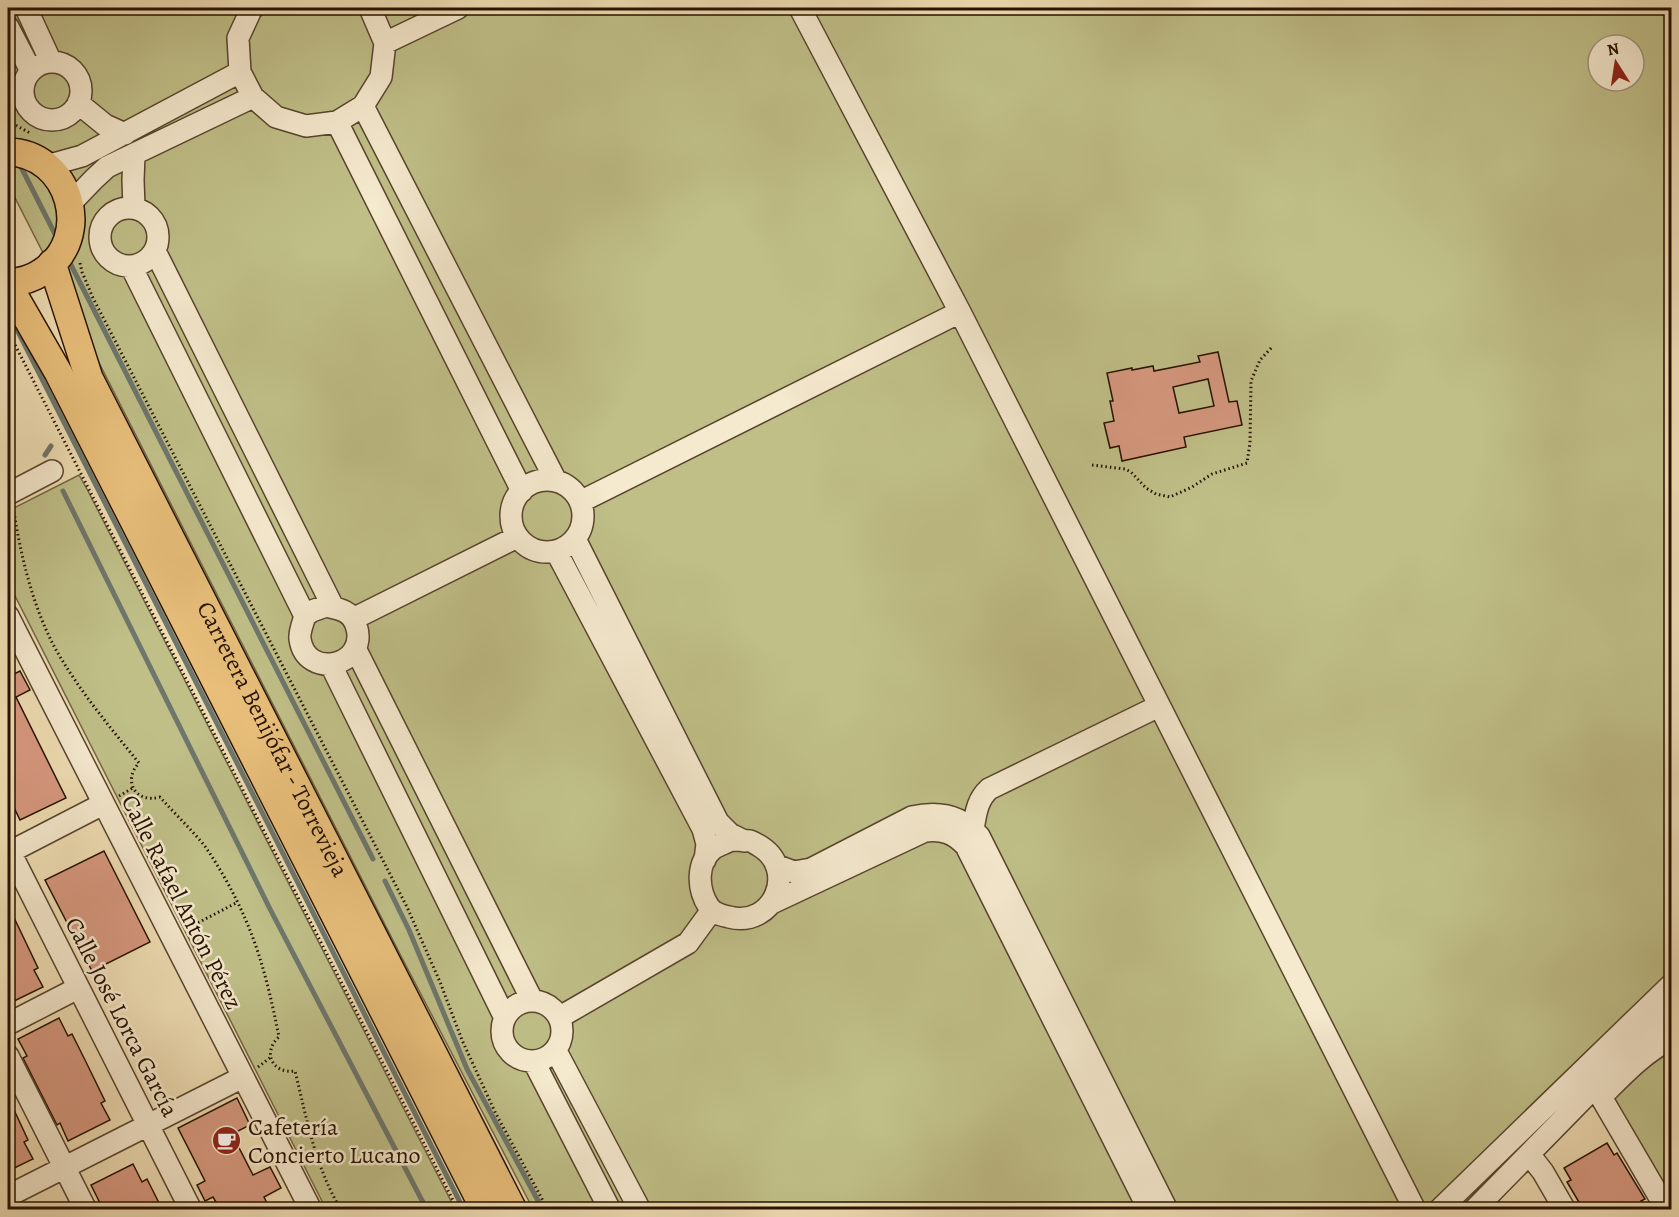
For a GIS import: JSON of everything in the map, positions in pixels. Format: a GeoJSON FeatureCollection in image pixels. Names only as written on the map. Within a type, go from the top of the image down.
{"type":"FeatureCollection","features":[{"type":"Feature","properties":{"kind":"main road"},"geometry":{"type":"LineString","coordinates":[[8,152],[18,152],[38,160],[56,174],[67,193],[72,215],[69,236],[59,256],[43,272],[23,281],[8,284]]}},
{"type":"Feature","properties":{"kind":"main road","name":"Carretera Benijófar - Torrevieja"},"geometry":{"type":"LineString","coordinates":[[52,263],[89,378],[513,1209]]}},
{"type":"Feature","properties":{"kind":"main road","name":"Carretera Benijófar - Torrevieja"},"geometry":{"type":"LineString","coordinates":[[8,284],[58,372],[485,1209]]}},
{"type":"Feature","properties":{"kind":"street"},"geometry":{"type":"LineString","coordinates":[[26,8],[51,62]]}},
{"type":"Feature","properties":{"kind":"street"},"geometry":{"type":"LineString","coordinates":[[253,8],[238,38],[240,72],[252,97],[276,117],[306,126],[337,122],[363,106],[381,77],[385,43],[371,8]]}},
{"type":"Feature","properties":{"kind":"street"},"geometry":{"type":"LineString","coordinates":[[385,43],[458,8]]}},
{"type":"Feature","properties":{"kind":"street"},"geometry":{"type":"LineString","coordinates":[[800,8],[960,312],[1415,1209]]}},
{"type":"Feature","properties":{"kind":"street"},"geometry":{"type":"LineString","coordinates":[[8,27],[31,71]]}},
{"type":"Feature","properties":{"kind":"street"},"geometry":{"type":"LineString","coordinates":[[51,62],[67,65],[75,71],[82,90],[78,103],[68,115],[50,120],[41,118],[27,106],[23,88],[31,71],[38,65],[51,62]]}},
{"type":"Feature","properties":{"kind":"street"},"geometry":{"type":"LineString","coordinates":[[46,166],[82,156],[240,72]]}},
{"type":"Feature","properties":{"kind":"street"},"geometry":{"type":"LineString","coordinates":[[69,205],[107,167],[252,97]]}},
{"type":"Feature","properties":{"kind":"street"},"geometry":{"type":"LineString","coordinates":[[78,103],[105,125],[125,134]]}},
{"type":"Feature","properties":{"kind":"street"},"geometry":{"type":"LineString","coordinates":[[363,106],[556,481]]}},
{"type":"Feature","properties":{"kind":"street"},"geometry":{"type":"LineString","coordinates":[[337,122],[522,491]]}},
{"type":"Feature","properties":{"kind":"street"},"geometry":{"type":"LineString","coordinates":[[134,154],[134,208]]}},
{"type":"Feature","properties":{"kind":"street"},"geometry":{"type":"LineString","coordinates":[[134,208],[143,211],[156,224],[158,243],[155,251],[141,263],[131,266],[112,261],[105,254],[101,244],[102,225],[116,210],[134,208]]}},
{"type":"Feature","properties":{"kind":"street"},"geometry":{"type":"LineString","coordinates":[[155,251],[333,607]]}},
{"type":"Feature","properties":{"kind":"street"},"geometry":{"type":"LineString","coordinates":[[131,266],[305,616],[300,638],[304,652],[316,662],[331,665],[346,660],[356,648],[358,633],[353,619],[342,609],[327,606],[305,616]]}},
{"type":"Feature","properties":{"kind":"street"},"geometry":{"type":"LineString","coordinates":[[580,502],[960,312]]}},
{"type":"Feature","properties":{"kind":"street"},"geometry":{"type":"LineString","coordinates":[[9,493],[52,471]]}},
{"type":"Feature","properties":{"kind":"street"},"geometry":{"type":"LineString","coordinates":[[541,480],[556,481],[569,487],[579,498],[583,512],[582,526],[575,539],[556,551],[541,551],[528,547],[517,537],[512,523],[512,509],[517,496],[528,486],[541,480]]}},
{"type":"Feature","properties":{"kind":"street"},"geometry":{"type":"LineString","coordinates":[[353,619],[517,537]]}},
{"type":"Feature","properties":{"kind":"street"},"geometry":{"type":"LineString","coordinates":[[575,539],[718,822],[730,834],[744,841]]}},
{"type":"Feature","properties":{"kind":"street"},"geometry":{"type":"LineString","coordinates":[[556,551],[703,829],[707,844],[705,860]]}},
{"type":"Feature","properties":{"kind":"street","name":"Calle Rafael Antón Pérez"},"geometry":{"type":"LineString","coordinates":[[8,616],[311,1209]]}},
{"type":"Feature","properties":{"kind":"street"},"geometry":{"type":"LineString","coordinates":[[356,648],[532,1000]]}},
{"type":"Feature","properties":{"kind":"street"},"geometry":{"type":"LineString","coordinates":[[331,665],[504,1016]]}},
{"type":"Feature","properties":{"kind":"street"},"geometry":{"type":"LineString","coordinates":[[973,829],[976,809],[989,789],[1159,706]]}},
{"type":"Feature","properties":{"kind":"street"},"geometry":{"type":"LineString","coordinates":[[8,851],[103,804]]}},
{"type":"Feature","properties":{"kind":"street"},"geometry":{"type":"LineString","coordinates":[[778,866],[795,872],[812,870],[912,817],[924,814],[948,815],[959,819],[973,829],[984,845],[1167,1209]]}},
{"type":"Feature","properties":{"kind":"street"},"geometry":{"type":"LineString","coordinates":[[772,903],[779,885],[778,866],[767,850],[750,841],[731,840],[714,849],[702,864],[699,883],[706,902],[720,915],[738,920],[757,916],[772,903],[925,831],[944,831],[960,839],[966,846],[1149,1209]]}},
{"type":"Feature","properties":{"kind":"street","name":"Calle José Lorca García"},"geometry":{"type":"LineString","coordinates":[[8,851],[191,1209]]}},
{"type":"Feature","properties":{"kind":"street"},"geometry":{"type":"LineString","coordinates":[[560,1017],[688,943],[712,910]]}},
{"type":"Feature","properties":{"kind":"street"},"geometry":{"type":"LineString","coordinates":[[1439,1209],[1671,984]]}},
{"type":"Feature","properties":{"kind":"street"},"geometry":{"type":"LineString","coordinates":[[8,1024],[78,988]]}},
{"type":"Feature","properties":{"kind":"street"},"geometry":{"type":"LineString","coordinates":[[532,1000],[548,1005],[560,1017],[562,1035],[556,1051],[546,1059],[534,1062],[518,1059],[505,1048],[500,1032],[504,1016],[516,1004],[532,1000]]}},
{"type":"Feature","properties":{"kind":"street"},"geometry":{"type":"LineString","coordinates":[[1474,1209],[1671,1008]]}},
{"type":"Feature","properties":{"kind":"street"},"geometry":{"type":"LineString","coordinates":[[1668,1209],[1601,1097],[1649,1052],[1671,1038]]}},
{"type":"Feature","properties":{"kind":"street"},"geometry":{"type":"LineString","coordinates":[[556,1051],[640,1209]]}},
{"type":"Feature","properties":{"kind":"street"},"geometry":{"type":"LineString","coordinates":[[8,1056],[86,1209]]}},
{"type":"Feature","properties":{"kind":"street"},"geometry":{"type":"LineString","coordinates":[[534,1062],[610,1209]]}},
{"type":"Feature","properties":{"kind":"street"},"geometry":{"type":"LineString","coordinates":[[8,1196],[243,1077]]}},
{"type":"Feature","properties":{"kind":"street"},"geometry":{"type":"LineString","coordinates":[[1528,1154],[1543,1173],[1565,1209]]}},
{"type":"Feature","properties":{"kind":"path"},"geometry":{"type":"LineString","coordinates":[[8,121],[34,135]]}},
{"type":"Feature","properties":{"kind":"path"},"geometry":{"type":"LineString","coordinates":[[80,261],[93,298],[402,897],[427,950],[462,1040],[495,1112],[548,1209]]}},
{"type":"Feature","properties":{"kind":"path"},"geometry":{"type":"LineString","coordinates":[[13,340],[458,1209]]}},
{"type":"Feature","properties":{"kind":"path"},"geometry":{"type":"LineString","coordinates":[[1092,465],[1125,469],[1131,472],[1146,488],[1156,494],[1170,497],[1212,474],[1247,464],[1250,443],[1251,381],[1260,360],[1273,346]]}},
{"type":"Feature","properties":{"kind":"path"},"geometry":{"type":"LineString","coordinates":[[9,493],[27,575],[55,647],[102,718],[140,763],[132,774],[131,781],[138,794],[145,798],[160,797],[204,845],[238,902],[261,959],[271,998],[279,1037],[272,1046],[271,1058],[277,1068],[289,1072],[295,1071],[308,1131],[331,1193],[341,1209]]}},
{"type":"Feature","properties":{"kind":"path"},"geometry":{"type":"LineString","coordinates":[[171,937],[238,902]]}},
{"type":"Feature","properties":{"kind":"shaded area"},"geometry":{"type":"Polygon","coordinates":[[[8,8],[1671,8],[1671,1026],[1661,1031],[1473,1209],[533,1209],[401,956],[8,184],[8,8]]]}},
{"type":"Feature","properties":{"kind":"shaded area"},"geometry":{"type":"Polygon","coordinates":[[[79,475],[455,1209],[326,1209],[8,582],[8,511],[79,475]]]}},
{"type":"Feature","properties":{"kind":"shaded area"},"geometry":{"type":"Polygon","coordinates":[[[1671,1051],[1671,1204],[1611,1101],[1641,1072],[1671,1051]]]}},
{"type":"Feature","properties":{"kind":"building"},"geometry":{"type":"Polygon","coordinates":[[[1218,352],[1229,402],[1237,401],[1242,425],[1184,437],[1186,447],[1122,461],[1119,446],[1110,448],[1104,423],[1114,421],[1110,401],[1113,401],[1107,373],[1153,366],[1154,371],[1200,362],[1198,356],[1218,352]],[[1208,379],[1173,387],[1179,413],[1214,406],[1208,379]]]}},
{"type":"Feature","properties":{"kind":"building"},"geometry":{"type":"Polygon","coordinates":[[[20,671],[30,690],[16,697],[66,798],[20,820],[8,795],[8,677],[20,671]]]}},
{"type":"Feature","properties":{"kind":"building"},"geometry":{"type":"Polygon","coordinates":[[[104,851],[150,942],[92,971],[45,880],[104,851]]]}},
{"type":"Feature","properties":{"kind":"building"},"geometry":{"type":"Polygon","coordinates":[[[8,905],[38,968],[34,970],[43,987],[8,1004],[8,905]]]}},
{"type":"Feature","properties":{"kind":"building"},"geometry":{"type":"Polygon","coordinates":[[[59,1018],[68,1036],[72,1034],[85,1060],[105,1101],[101,1103],[110,1120],[68,1141],[60,1123],[57,1125],[23,1058],[27,1056],[18,1039],[59,1018]]]}},
{"type":"Feature","properties":{"kind":"building"},"geometry":{"type":"Polygon","coordinates":[[[8,1097],[28,1140],[24,1142],[33,1159],[8,1171],[8,1097]]]}},
{"type":"Feature","properties":{"kind":"building"},"geometry":{"type":"Polygon","coordinates":[[[237,1098],[250,1125],[232,1134],[253,1175],[270,1167],[281,1188],[264,1197],[270,1209],[220,1209],[213,1197],[205,1201],[197,1185],[205,1181],[178,1128],[237,1098]]]}},
{"type":"Feature","properties":{"kind":"building"},"geometry":{"type":"Polygon","coordinates":[[[1607,1143],[1614,1155],[1617,1153],[1645,1199],[1641,1201],[1646,1209],[1583,1209],[1567,1182],[1571,1180],[1564,1168],[1607,1143]]]}},
{"type":"Feature","properties":{"kind":"building"},"geometry":{"type":"Polygon","coordinates":[[[133,1164],[142,1182],[147,1179],[162,1209],[103,1209],[91,1185],[133,1164]]]}},
{"type":"Feature","properties":{"kind":"waterway"},"geometry":{"type":"LineString","coordinates":[[19,163],[58,240]]}},
{"type":"Feature","properties":{"kind":"waterway"},"geometry":{"type":"LineString","coordinates":[[68,259],[373,859]]}},
{"type":"Feature","properties":{"kind":"waterway"},"geometry":{"type":"LineString","coordinates":[[8,312],[464,1210]]}},
{"type":"Feature","properties":{"kind":"waterway"},"geometry":{"type":"LineString","coordinates":[[45,455],[51,446]]}},
{"type":"Feature","properties":{"kind":"waterway"},"geometry":{"type":"LineString","coordinates":[[63,491],[270,909],[427,1210]]}},
{"type":"Feature","properties":{"kind":"waterway"},"geometry":{"type":"LineString","coordinates":[[385,881],[409,930],[467,1069],[543,1210]]}},
{"type":"Feature","properties":{"kind":"place","name":"Cafetería Concierto Lucano"},"geometry":{"type":"Point","coordinates":[227,1141]}}]}
